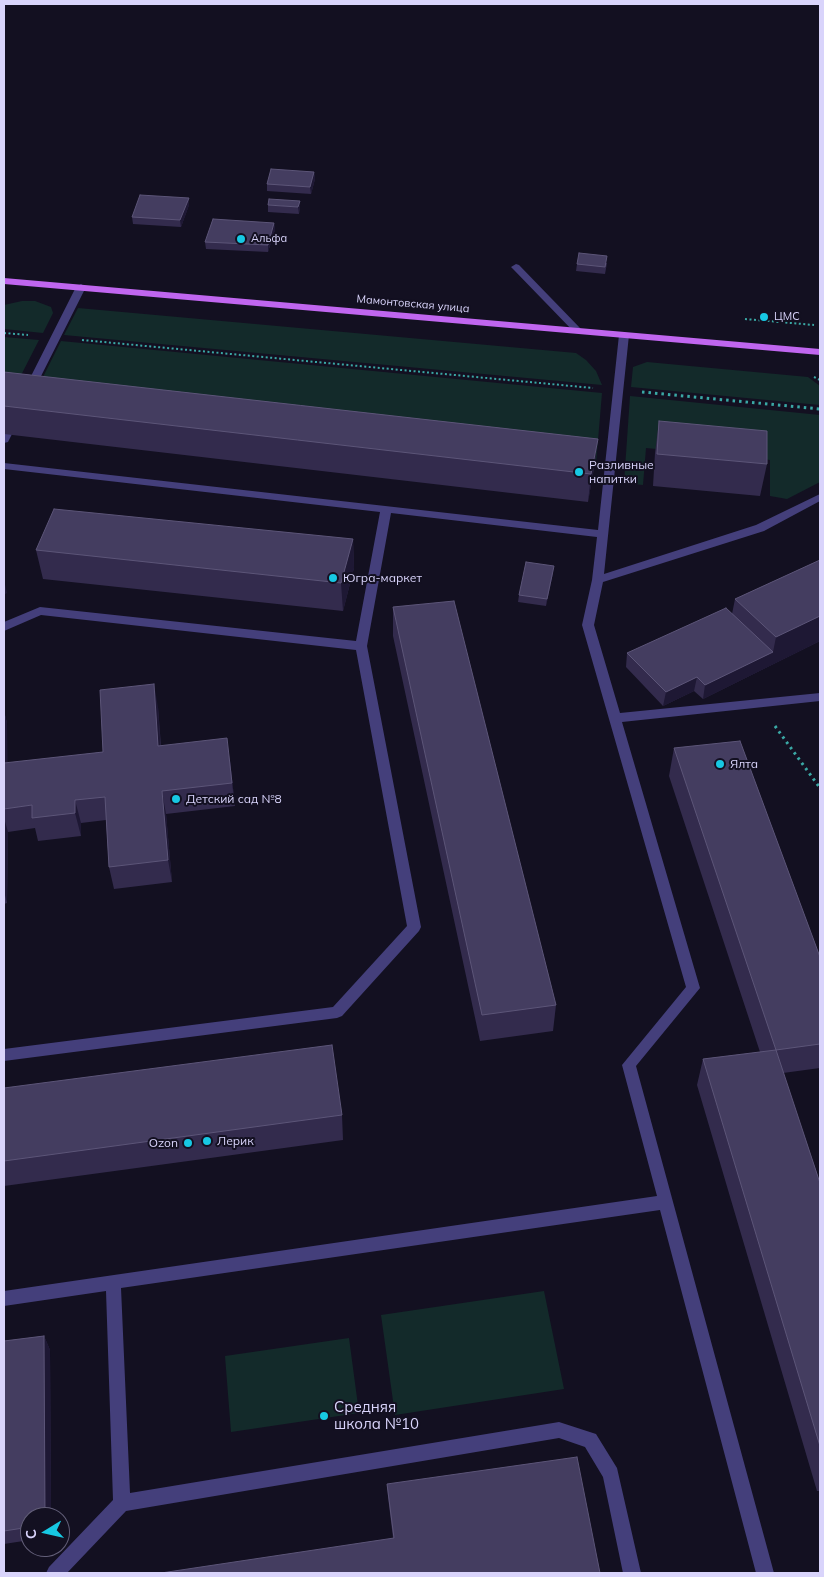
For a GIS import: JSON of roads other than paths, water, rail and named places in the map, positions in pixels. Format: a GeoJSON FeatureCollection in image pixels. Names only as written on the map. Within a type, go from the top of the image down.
{"type":"FeatureCollection","features":[{"type":"Feature","properties":{"kind":"main road","name":"Мамонтовская улица"},"geometry":{"type":"LineString","coordinates":[[4,281],[820,352]]}},
{"type":"Feature","properties":{"kind":"lane"},"geometry":{"type":"LineString","coordinates":[[516,268],[578,331]]}},
{"type":"Feature","properties":{"kind":"lane"},"geometry":{"type":"LineString","coordinates":[[23,402],[80,287]]}},
{"type":"Feature","properties":{"kind":"lane"},"geometry":{"type":"LineString","coordinates":[[624,335],[598,580],[588,624],[693,988],[629,1065],[765,1573]]}},
{"type":"Feature","properties":{"kind":"lane"},"geometry":{"type":"LineString","coordinates":[[4,466],[603,534]]}},
{"type":"Feature","properties":{"kind":"lane"},"geometry":{"type":"LineString","coordinates":[[598,580],[760,528],[820,497]]}},
{"type":"Feature","properties":{"kind":"lane"},"geometry":{"type":"LineString","coordinates":[[4,1055],[337,1012],[414,927],[361,646],[386,508]]}},
{"type":"Feature","properties":{"kind":"lane"},"geometry":{"type":"LineString","coordinates":[[4,627],[40,611],[361,646]]}},
{"type":"Feature","properties":{"kind":"lane"},"geometry":{"type":"LineString","coordinates":[[616,718],[820,697]]}},
{"type":"Feature","properties":{"kind":"lane"},"geometry":{"type":"LineString","coordinates":[[4,1298],[666,1202]]}},
{"type":"Feature","properties":{"kind":"lane"},"geometry":{"type":"LineString","coordinates":[[113,1282],[122,1503]]}},
{"type":"Feature","properties":{"kind":"lane"},"geometry":{"type":"LineString","coordinates":[[55,1573],[122,1503],[559,1430],[590,1440],[611,1474],[632,1573]]}},
{"type":"Feature","properties":{"kind":"place","name":"Альфа"},"geometry":{"type":"Point","coordinates":[241,239]}},
{"type":"Feature","properties":{"kind":"place","name":"ЦМС"},"geometry":{"type":"Point","coordinates":[764,317]}},
{"type":"Feature","properties":{"kind":"place","name":"Разливные напитки"},"geometry":{"type":"Point","coordinates":[579,472]}},
{"type":"Feature","properties":{"kind":"place","name":"Югра-маркет"},"geometry":{"type":"Point","coordinates":[333,578]}},
{"type":"Feature","properties":{"kind":"place","name":"Ялта"},"geometry":{"type":"Point","coordinates":[720,764]}},
{"type":"Feature","properties":{"kind":"place","name":"Детский сад №8"},"geometry":{"type":"Point","coordinates":[176,799]}},
{"type":"Feature","properties":{"kind":"place","name":"Лерик"},"geometry":{"type":"Point","coordinates":[207,1141]}},
{"type":"Feature","properties":{"kind":"place","name":"Ozon"},"geometry":{"type":"Point","coordinates":[188,1143]}},
{"type":"Feature","properties":{"kind":"place","name":"Средняя школа №10"},"geometry":{"type":"Point","coordinates":[324,1416]}}]}
